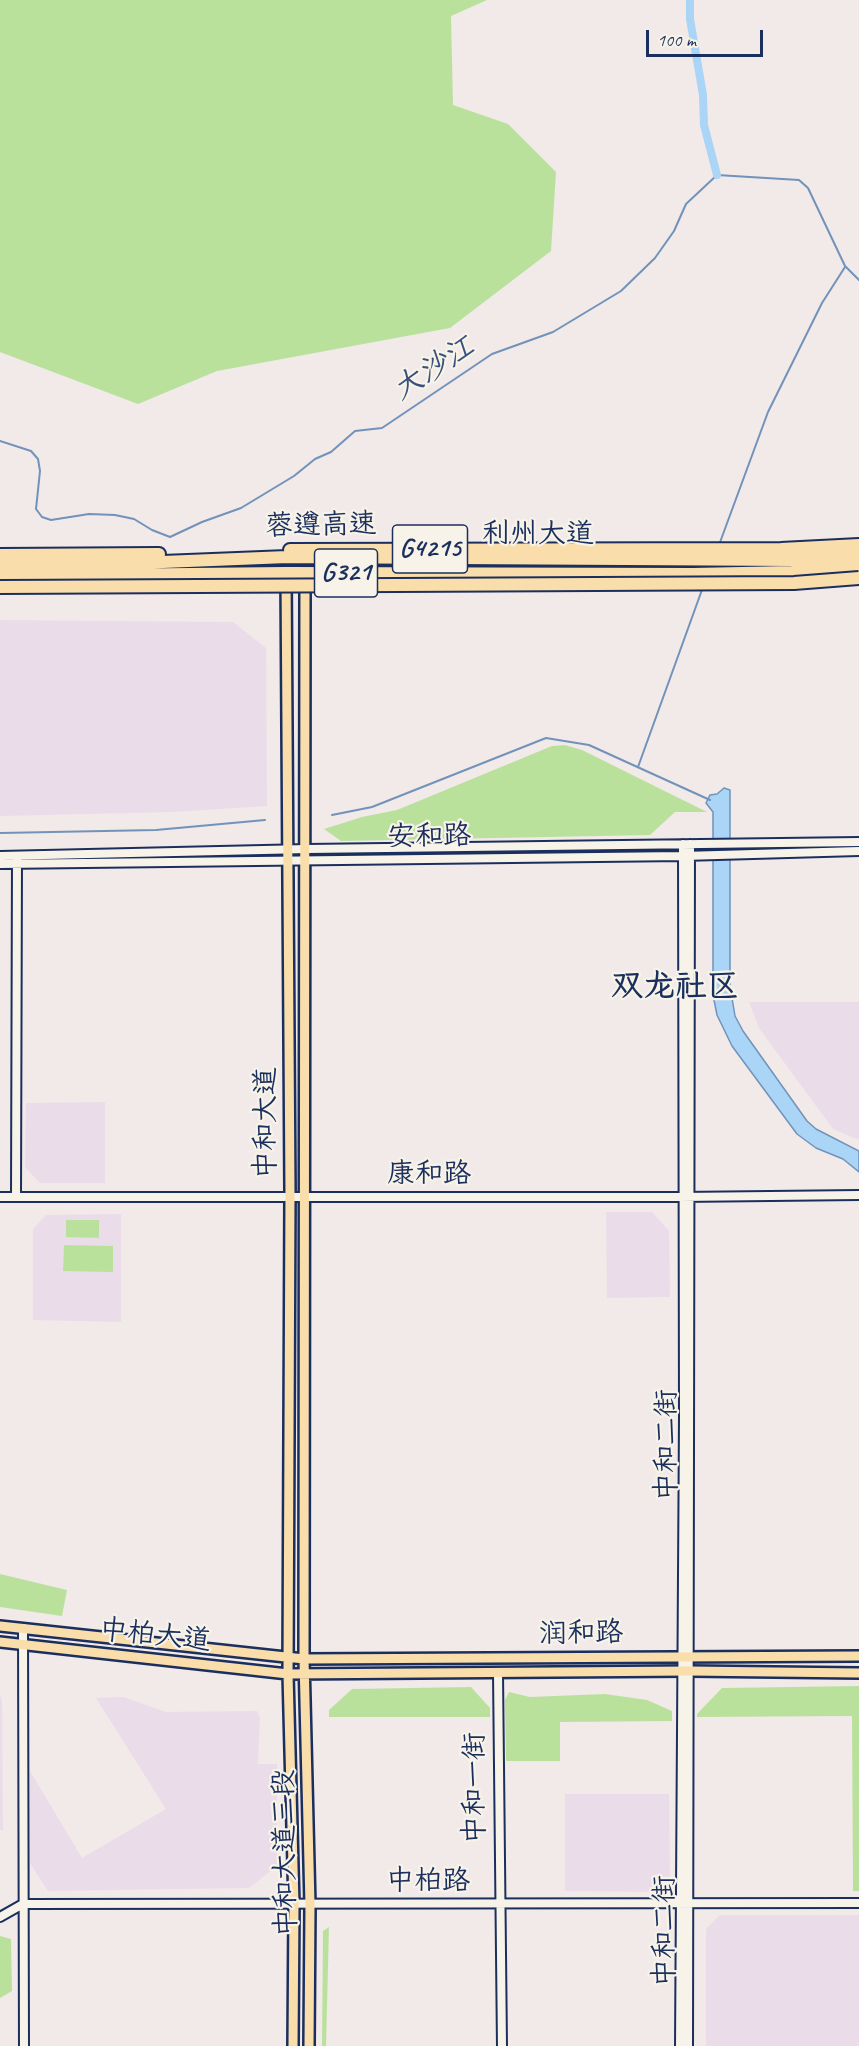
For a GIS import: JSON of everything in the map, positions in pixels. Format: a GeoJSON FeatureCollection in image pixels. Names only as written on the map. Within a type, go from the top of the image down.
{"type":"FeatureCollection","features":[{"type":"Feature","properties":{"kind":"highway","name":"蓉遵高速"},"geometry":{"type":"LineString","coordinates":[[0,555],[83,556],[314,549],[781,549],[859,545]]}},
{"type":"Feature","properties":{"kind":"highway","name":"利州大道"},"geometry":{"type":"LineString","coordinates":[[0,566],[63,566],[287,557],[792,560],[859,554]]}},
{"type":"Feature","properties":{"kind":"highway","name":"利州大道"},"geometry":{"type":"LineString","coordinates":[[0,576],[286,573],[693,574],[792,572],[859,566]]}},
{"type":"Feature","properties":{"kind":"highway","name":"蓉遵高速"},"geometry":{"type":"LineString","coordinates":[[0,587],[782,583],[859,579]]}},
{"type":"Feature","properties":{"kind":"main road","name":"中和大道"},"geometry":{"type":"LineString","coordinates":[[286,573],[290,1198],[288,1674]]}},
{"type":"Feature","properties":{"kind":"main road","name":"中和大道"},"geometry":{"type":"LineString","coordinates":[[304,1659],[306,573]]}},
{"type":"Feature","properties":{"kind":"main road","name":"中柏大道"},"geometry":{"type":"LineString","coordinates":[[0,1626],[304,1659]]}},
{"type":"Feature","properties":{"kind":"main road","name":"中柏大道"},"geometry":{"type":"LineString","coordinates":[[0,1642],[304,1674]]}},
{"type":"Feature","properties":{"kind":"main road","name":"润和路"},"geometry":{"type":"LineString","coordinates":[[304,1659],[686,1655],[859,1656]]}},
{"type":"Feature","properties":{"kind":"main road","name":"中和大道三段"},"geometry":{"type":"LineString","coordinates":[[304,1659],[310,1905],[309,2046]]}},
{"type":"Feature","properties":{"kind":"main road","name":"润和路"},"geometry":{"type":"LineString","coordinates":[[304,1674],[686,1671],[859,1673]]}},
{"type":"Feature","properties":{"kind":"main road","name":"中和大道三段"},"geometry":{"type":"LineString","coordinates":[[288,1674],[294,1905],[293,2046]]}},
{"type":"Feature","properties":{"kind":"street","name":"安和路"},"geometry":{"type":"LineString","coordinates":[[0,864],[17,860],[288,849],[859,842]]}},
{"type":"Feature","properties":{"kind":"street","name":"中和二街"},"geometry":{"type":"LineString","coordinates":[[680,2046],[686,1671],[687,844]]}},
{"type":"Feature","properties":{"kind":"street","name":"安和路"},"geometry":{"type":"LineString","coordinates":[[0,856],[17,860],[306,862],[859,851]]}},
{"type":"Feature","properties":{"kind":"street"},"geometry":{"type":"LineString","coordinates":[[16,1196],[17,860]]}},
{"type":"Feature","properties":{"kind":"street","name":"康和路"},"geometry":{"type":"LineString","coordinates":[[0,1197],[859,1195]]}},
{"type":"Feature","properties":{"kind":"street"},"geometry":{"type":"LineString","coordinates":[[23,1628],[24,2046]]}},
{"type":"Feature","properties":{"kind":"street","name":"中和一街"},"geometry":{"type":"LineString","coordinates":[[498,1673],[502,2046]]}},
{"type":"Feature","properties":{"kind":"street","name":"中柏路"},"geometry":{"type":"LineString","coordinates":[[0,1917],[23,1904],[859,1903]]}},
{"type":"Feature","properties":{"kind":"street","name":"中和二街"},"geometry":{"type":"LineString","coordinates":[[684,1905],[688,2046]]}},
{"type":"Feature","properties":{"kind":"shaded area"},"geometry":{"type":"Polygon","coordinates":[[[0,620],[233,622],[266,648],[267,806],[173,812],[0,816],[0,620]]]}},
{"type":"Feature","properties":{"kind":"shaded area"},"geometry":{"type":"Polygon","coordinates":[[[749,1002],[859,1002],[859,1140],[833,1129],[759,1028],[749,1002]]]}},
{"type":"Feature","properties":{"kind":"shaded area"},"geometry":{"type":"Polygon","coordinates":[[[105,1102],[105,1183],[40,1183],[25,1167],[26,1103],[105,1102]]]}},
{"type":"Feature","properties":{"kind":"shaded area"},"geometry":{"type":"Polygon","coordinates":[[[606,1212],[652,1212],[669,1231],[670,1297],[607,1298],[606,1212]]]}},
{"type":"Feature","properties":{"kind":"shaded area"},"geometry":{"type":"Polygon","coordinates":[[[121,1214],[121,1322],[33,1320],[33,1229],[46,1215],[121,1214]]]}},
{"type":"Feature","properties":{"kind":"shaded area"},"geometry":{"type":"Polygon","coordinates":[[[0,1695],[2,1702],[3,1830],[0,1830],[0,1695]]]}},
{"type":"Feature","properties":{"kind":"shaded area"},"geometry":{"type":"Polygon","coordinates":[[[123,1697],[166,1712],[257,1711],[260,1717],[258,1764],[277,1764],[277,1866],[249,1888],[48,1891],[30,1863],[30,1771],[82,1858],[166,1809],[96,1698],[123,1697]]]}},
{"type":"Feature","properties":{"kind":"shaded area"},"geometry":{"type":"Polygon","coordinates":[[[565,1794],[669,1794],[670,1876],[655,1892],[565,1891],[565,1794]]]}},
{"type":"Feature","properties":{"kind":"shaded area"},"geometry":{"type":"Polygon","coordinates":[[[720,1915],[859,1915],[859,2046],[706,2046],[706,1929],[720,1915]]]}},
{"type":"Feature","properties":{"kind":"green space"},"geometry":{"type":"Polygon","coordinates":[[[0,0],[487,0],[451,16],[453,105],[508,124],[556,172],[551,251],[450,328],[217,371],[138,404],[0,352],[0,0]]]}},
{"type":"Feature","properties":{"kind":"green space"},"geometry":{"type":"Polygon","coordinates":[[[565,745],[582,750],[707,812],[675,812],[650,835],[341,841],[324,829],[362,817],[397,810],[552,746],[565,745]]]}},
{"type":"Feature","properties":{"kind":"green space"},"geometry":{"type":"Polygon","coordinates":[[[66,1220],[99,1220],[99,1238],[66,1237],[66,1220]]]}},
{"type":"Feature","properties":{"kind":"green space"},"geometry":{"type":"Polygon","coordinates":[[[64,1245],[113,1246],[113,1272],[63,1271],[64,1245]]]}},
{"type":"Feature","properties":{"kind":"green space"},"geometry":{"type":"Polygon","coordinates":[[[0,1574],[67,1590],[62,1616],[0,1607],[0,1574]]]}},
{"type":"Feature","properties":{"kind":"green space"},"geometry":{"type":"Polygon","coordinates":[[[859,1686],[859,1891],[853,1891],[852,1716],[697,1717],[697,1714],[722,1688],[859,1686]]]}},
{"type":"Feature","properties":{"kind":"green space"},"geometry":{"type":"Polygon","coordinates":[[[471,1687],[490,1708],[490,1717],[329,1717],[329,1710],[352,1689],[471,1687]]]}},
{"type":"Feature","properties":{"kind":"green space"},"geometry":{"type":"Polygon","coordinates":[[[509,1692],[530,1697],[605,1694],[647,1700],[672,1711],[672,1721],[560,1722],[560,1761],[506,1761],[505,1700],[509,1692]]]}},
{"type":"Feature","properties":{"kind":"green space"},"geometry":{"type":"Polygon","coordinates":[[[329,1927],[326,2046],[322,2046],[323,1931],[329,1927]]]}},
{"type":"Feature","properties":{"kind":"green space"},"geometry":{"type":"Polygon","coordinates":[[[0,1936],[11,1939],[12,1991],[0,1998],[0,1936]]]}},
{"type":"Feature","properties":{"kind":"water"},"geometry":{"type":"Polygon","coordinates":[[[724,788],[730,790],[730,986],[735,1016],[743,1031],[807,1121],[816,1129],[859,1151],[859,1172],[843,1159],[816,1148],[797,1134],[732,1046],[717,1015],[713,995],[713,812],[706,803],[710,795],[717,794],[724,788]]]}},
{"type":"Feature","properties":{"kind":"waterway"},"geometry":{"type":"LineString","coordinates":[[690,0],[690,19],[703,95],[704,125],[717,175]]}},
{"type":"Feature","properties":{"kind":"waterway","name":"大沙江"},"geometry":{"type":"LineString","coordinates":[[0,441],[31,451],[38,459],[40,471],[36,509],[42,517],[51,520],[89,514],[115,515],[134,519],[170,537],[241,508],[294,476],[315,459],[331,452],[355,431],[382,428],[492,354],[553,332],[621,291],[655,258],[674,231],[686,204],[717,175],[799,180],[808,188],[845,266],[859,280]]}},
{"type":"Feature","properties":{"kind":"waterway"},"geometry":{"type":"LineString","coordinates":[[719,545],[768,412],[822,303],[845,267]]}},
{"type":"Feature","properties":{"kind":"waterway"},"geometry":{"type":"LineString","coordinates":[[638,767],[703,587]]}},
{"type":"Feature","properties":{"kind":"waterway"},"geometry":{"type":"LineString","coordinates":[[332,815],[372,807],[546,738],[589,745],[710,800]]}},
{"type":"Feature","properties":{"kind":"waterway"},"geometry":{"type":"LineString","coordinates":[[0,833],[156,830],[265,820]]}},
{"type":"Feature","properties":{"kind":"district","name":"双龙社区"},"geometry":{"type":"Point","coordinates":[675,988]}}]}
